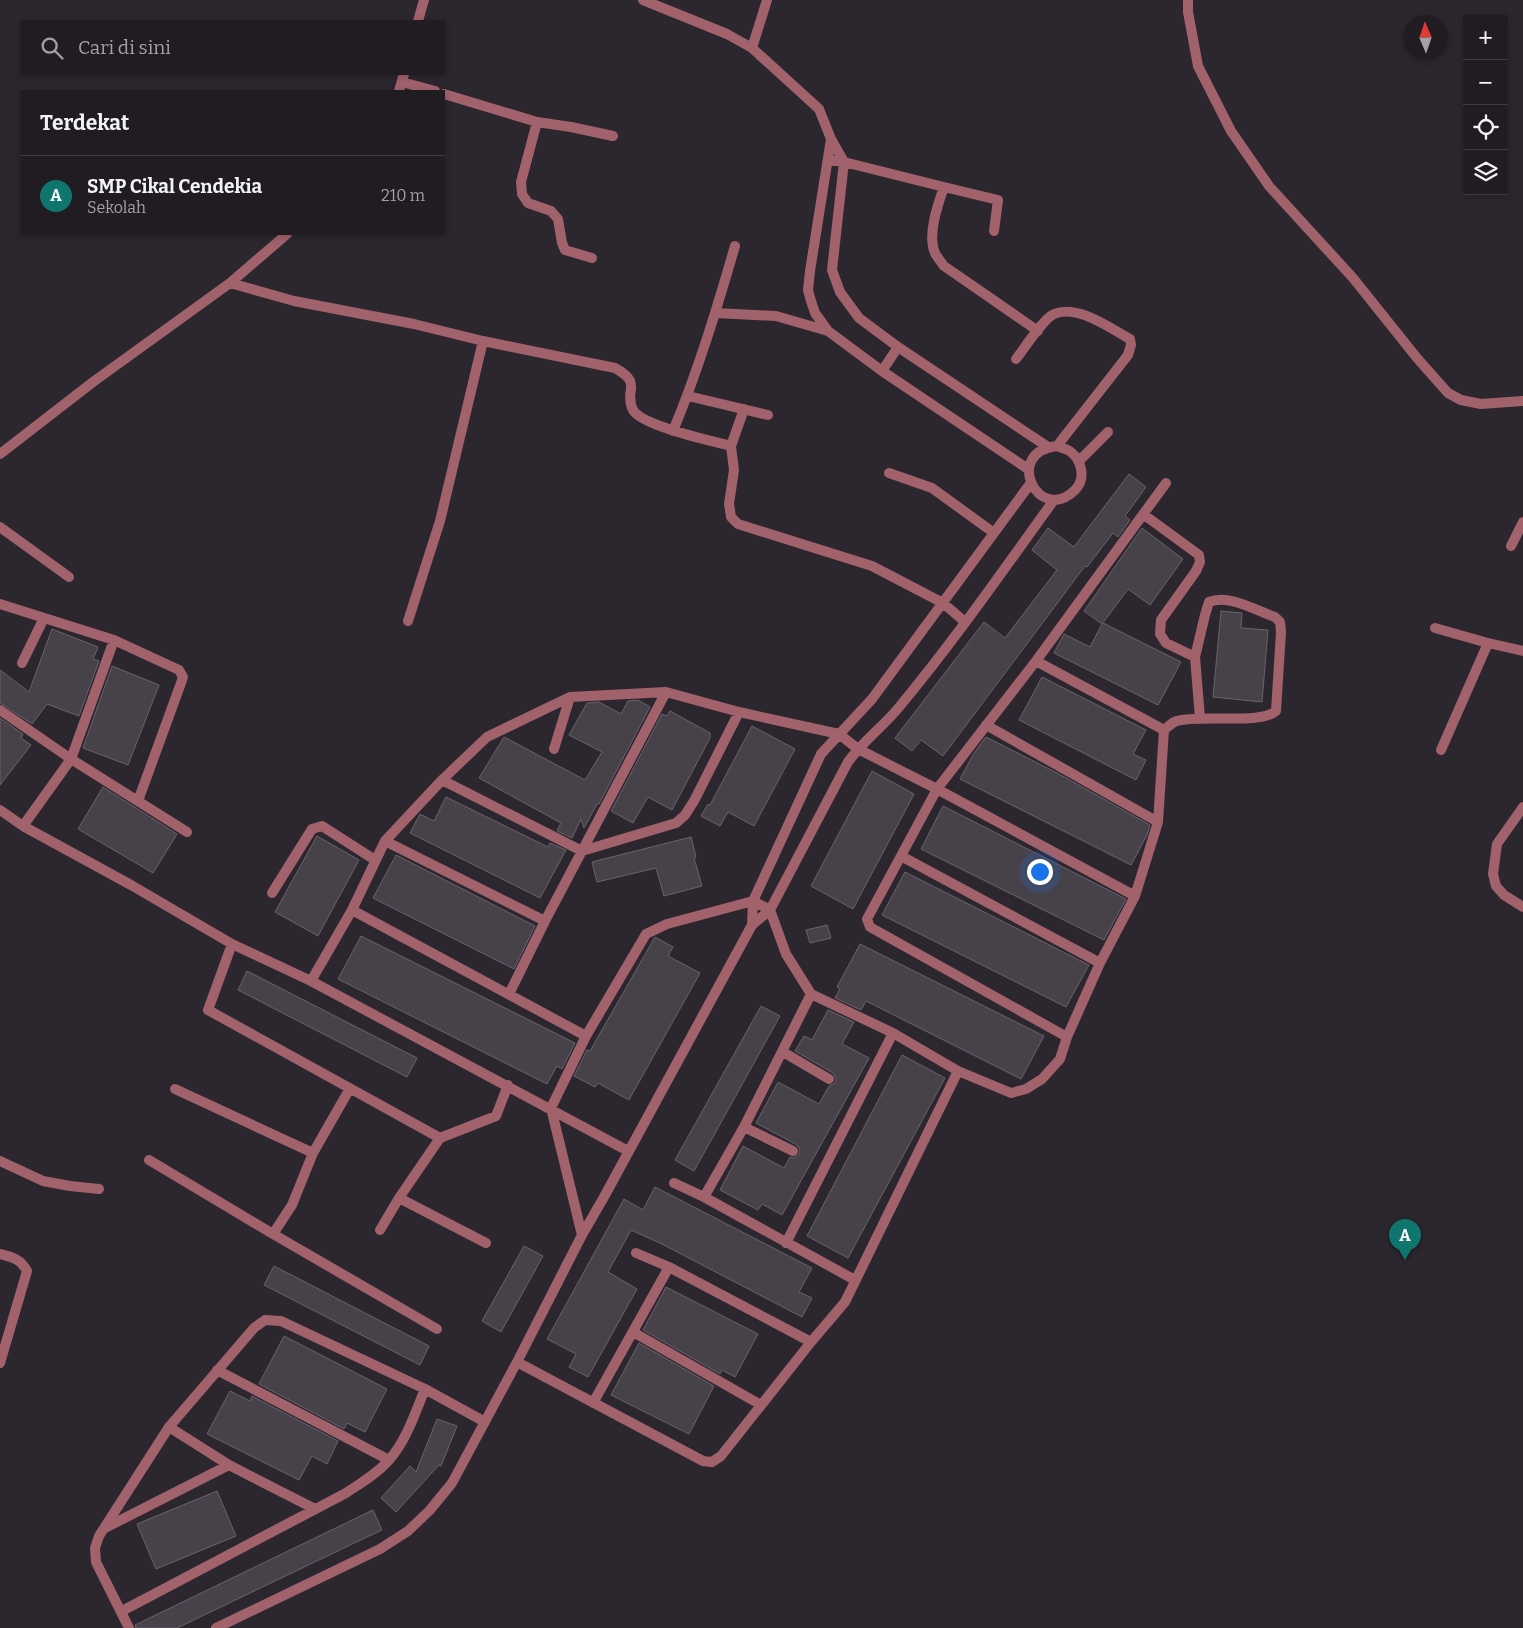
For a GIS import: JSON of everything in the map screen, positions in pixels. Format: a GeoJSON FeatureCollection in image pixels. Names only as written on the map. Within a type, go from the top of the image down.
{"type":"FeatureCollection","features":[{"type":"Feature","properties":{"kind":"street"},"geometry":{"type":"LineString","coordinates":[[418,20],[424,0]]}},
{"type":"Feature","properties":{"kind":"street"},"geometry":{"type":"LineString","coordinates":[[644,0],[728,34],[752,48],[819,108],[831,139],[844,162],[832,270],[840,292],[859,318],[898,347],[1053,447],[1070,451],[1079,461],[1082,475],[1077,488],[1067,497],[1054,500],[1040,495],[1030,484],[1028,469],[1035,455],[1053,447],[1128,356],[1132,345],[1130,339],[1081,313],[1066,311],[1053,315],[1016,359]]}},
{"type":"Feature","properties":{"kind":"street"},"geometry":{"type":"LineString","coordinates":[[752,48],[766,0]]}},
{"type":"Feature","properties":{"kind":"street"},"geometry":{"type":"LineString","coordinates":[[1188,0],[1188,12],[1198,66],[1230,131],[1269,186],[1353,278],[1417,358],[1448,393],[1461,400],[1481,404],[1523,401]]}},
{"type":"Feature","properties":{"kind":"street"},"geometry":{"type":"LineString","coordinates":[[402,82],[431,90]]}},
{"type":"Feature","properties":{"kind":"street"},"geometry":{"type":"LineString","coordinates":[[445,94],[537,122],[612,136]]}},
{"type":"Feature","properties":{"kind":"street"},"geometry":{"type":"LineString","coordinates":[[537,122],[521,182],[522,194],[528,203],[551,211],[558,219],[565,250],[592,258]]}},
{"type":"Feature","properties":{"kind":"street"},"geometry":{"type":"LineString","coordinates":[[831,139],[808,290],[816,313],[828,331],[882,371],[1028,469]]}},
{"type":"Feature","properties":{"kind":"street"},"geometry":{"type":"LineString","coordinates":[[828,160],[844,162],[998,200],[994,231]]}},
{"type":"Feature","properties":{"kind":"street"},"geometry":{"type":"LineString","coordinates":[[944,187],[932,237],[935,254],[944,266],[1038,331]]}},
{"type":"Feature","properties":{"kind":"street"},"geometry":{"type":"LineString","coordinates":[[0,454],[101,377],[230,283],[286,235]]}},
{"type":"Feature","properties":{"kind":"street"},"geometry":{"type":"LineString","coordinates":[[673,431],[688,396],[736,246]]}},
{"type":"Feature","properties":{"kind":"street"},"geometry":{"type":"LineString","coordinates":[[230,283],[294,301],[414,324],[483,341],[615,368],[628,375],[632,386],[631,400],[634,411],[673,431],[731,446]]}},
{"type":"Feature","properties":{"kind":"street"},"geometry":{"type":"LineString","coordinates":[[716,313],[776,316],[828,331]]}},
{"type":"Feature","properties":{"kind":"street"},"geometry":{"type":"LineString","coordinates":[[408,621],[440,521],[483,341]]}},
{"type":"Feature","properties":{"kind":"street"},"geometry":{"type":"LineString","coordinates":[[882,371],[898,347]]}},
{"type":"Feature","properties":{"kind":"street"},"geometry":{"type":"LineString","coordinates":[[688,396],[768,415]]}},
{"type":"Feature","properties":{"kind":"street"},"geometry":{"type":"LineString","coordinates":[[744,409],[731,446],[734,470],[729,504],[731,517],[738,524],[872,566],[943,603],[965,622]]}},
{"type":"Feature","properties":{"kind":"street"},"geometry":{"type":"LineString","coordinates":[[1079,461],[1108,432]]}},
{"type":"Feature","properties":{"kind":"street"},"geometry":{"type":"LineString","coordinates":[[889,473],[932,488],[994,533]]}},
{"type":"Feature","properties":{"kind":"street"},"geometry":{"type":"LineString","coordinates":[[1067,1037],[870,927],[867,919],[937,789],[1036,661],[1166,483]]}},
{"type":"Feature","properties":{"kind":"street"},"geometry":{"type":"LineString","coordinates":[[752,925],[753,901],[821,754],[872,699],[1030,484]]}},
{"type":"Feature","properties":{"kind":"street"},"geometry":{"type":"LineString","coordinates":[[216,1628],[380,1549],[408,1532],[430,1510],[452,1483],[518,1362],[582,1234],[752,925],[770,910],[848,762],[858,749],[899,707],[965,622],[1054,500]]}},
{"type":"Feature","properties":{"kind":"street"},"geometry":{"type":"LineString","coordinates":[[1143,514],[1199,554],[1200,562],[1196,572],[1160,620],[1160,634],[1166,643],[1196,657]]}},
{"type":"Feature","properties":{"kind":"street"},"geometry":{"type":"LineString","coordinates":[[1511,546],[1523,522]]}},
{"type":"Feature","properties":{"kind":"street"},"geometry":{"type":"LineString","coordinates":[[0,527],[69,577]]}},
{"type":"Feature","properties":{"kind":"street"},"geometry":{"type":"LineString","coordinates":[[1164,730],[1175,722],[1200,718],[1265,717],[1276,711],[1281,632],[1280,622],[1275,617],[1229,601],[1218,599],[1209,602],[1196,657],[1200,718]]}},
{"type":"Feature","properties":{"kind":"street"},"geometry":{"type":"LineString","coordinates":[[0,604],[114,640],[179,670],[183,677],[138,801]]}},
{"type":"Feature","properties":{"kind":"street"},"geometry":{"type":"LineString","coordinates":[[22,663],[44,618]]}},
{"type":"Feature","properties":{"kind":"street"},"geometry":{"type":"LineString","coordinates":[[1435,628],[1523,651]]}},
{"type":"Feature","properties":{"kind":"street"},"geometry":{"type":"LineString","coordinates":[[23,826],[71,760],[114,640]]}},
{"type":"Feature","properties":{"kind":"street"},"geometry":{"type":"LineString","coordinates":[[1441,750],[1488,643]]}},
{"type":"Feature","properties":{"kind":"street"},"geometry":{"type":"LineString","coordinates":[[1036,661],[1164,730]]}},
{"type":"Feature","properties":{"kind":"street"},"geometry":{"type":"LineString","coordinates":[[509,994],[545,921],[666,692]]}},
{"type":"Feature","properties":{"kind":"street"},"geometry":{"type":"LineString","coordinates":[[311,981],[352,910],[385,841],[442,780],[487,738],[570,698],[666,692],[739,712],[839,734],[858,749],[937,789],[1135,896]]}},
{"type":"Feature","properties":{"kind":"street"},"geometry":{"type":"LineString","coordinates":[[554,749],[570,698]]}},
{"type":"Feature","properties":{"kind":"street"},"geometry":{"type":"LineString","coordinates":[[0,710],[71,760],[187,832]]}},
{"type":"Feature","properties":{"kind":"street"},"geometry":{"type":"LineString","coordinates":[[442,780],[582,851],[676,822],[685,815],[739,712]]}},
{"type":"Feature","properties":{"kind":"street"},"geometry":{"type":"LineString","coordinates":[[986,725],[1158,822]]}},
{"type":"Feature","properties":{"kind":"street"},"geometry":{"type":"LineString","coordinates":[[582,1234],[551,1108],[586,1036],[646,934],[668,924],[753,901],[770,910],[786,954],[811,994],[893,1033],[958,1071],[1011,1092],[1026,1089],[1042,1080],[1060,1059],[1067,1037],[1100,963],[1135,896],[1158,822],[1164,730]]}},
{"type":"Feature","properties":{"kind":"street"},"geometry":{"type":"LineString","coordinates":[[0,810],[23,826],[131,885],[232,944],[311,981],[551,1108],[628,1151]]}},
{"type":"Feature","properties":{"kind":"street"},"geometry":{"type":"LineString","coordinates":[[1521,812],[1497,844],[1494,874],[1496,886],[1504,895],[1523,907]]}},
{"type":"Feature","properties":{"kind":"street"},"geometry":{"type":"LineString","coordinates":[[272,893],[312,829],[317,826],[322,826],[375,860]]}},
{"type":"Feature","properties":{"kind":"street"},"geometry":{"type":"LineString","coordinates":[[385,841],[545,921]]}},
{"type":"Feature","properties":{"kind":"street"},"geometry":{"type":"LineString","coordinates":[[901,856],[1100,963]]}},
{"type":"Feature","properties":{"kind":"street"},"geometry":{"type":"LineString","coordinates":[[352,910],[586,1036]]}},
{"type":"Feature","properties":{"kind":"street"},"geometry":{"type":"LineString","coordinates":[[232,944],[208,1010],[349,1090],[440,1138]]}},
{"type":"Feature","properties":{"kind":"street"},"geometry":{"type":"LineString","coordinates":[[704,1197],[744,1127],[811,994]]}},
{"type":"Feature","properties":{"kind":"street"},"geometry":{"type":"LineString","coordinates":[[786,1242],[893,1033]]}},
{"type":"Feature","properties":{"kind":"street"},"geometry":{"type":"LineString","coordinates":[[783,1052],[829,1079]]}},
{"type":"Feature","properties":{"kind":"street"},"geometry":{"type":"LineString","coordinates":[[518,1362],[702,1461],[712,1462],[721,1456],[810,1342],[845,1302],[958,1071]]}},
{"type":"Feature","properties":{"kind":"street"},"geometry":{"type":"LineString","coordinates":[[380,1230],[399,1198],[440,1138],[496,1116],[508,1085]]}},
{"type":"Feature","properties":{"kind":"street"},"geometry":{"type":"LineString","coordinates":[[175,1089],[313,1154]]}},
{"type":"Feature","properties":{"kind":"street"},"geometry":{"type":"LineString","coordinates":[[273,1234],[292,1205],[313,1154],[349,1090]]}},
{"type":"Feature","properties":{"kind":"street"},"geometry":{"type":"LineString","coordinates":[[744,1127],[793,1151]]}},
{"type":"Feature","properties":{"kind":"street"},"geometry":{"type":"LineString","coordinates":[[149,1160],[438,1329]]}},
{"type":"Feature","properties":{"kind":"street"},"geometry":{"type":"LineString","coordinates":[[0,1161],[43,1181],[99,1189]]}},
{"type":"Feature","properties":{"kind":"street"},"geometry":{"type":"LineString","coordinates":[[674,1182],[855,1280]]}},
{"type":"Feature","properties":{"kind":"street"},"geometry":{"type":"LineString","coordinates":[[399,1198],[486,1243]]}},
{"type":"Feature","properties":{"kind":"street"},"geometry":{"type":"LineString","coordinates":[[636,1253],[669,1268],[810,1342]]}},
{"type":"Feature","properties":{"kind":"street"},"geometry":{"type":"LineString","coordinates":[[0,1254],[15,1258],[23,1263],[27,1271],[0,1363]]}},
{"type":"Feature","properties":{"kind":"street"},"geometry":{"type":"LineString","coordinates":[[593,1403],[669,1268]]}},
{"type":"Feature","properties":{"kind":"street"},"geometry":{"type":"LineString","coordinates":[[129,1628],[96,1562],[94,1548],[104,1528],[169,1427],[216,1370],[254,1328],[265,1320],[281,1321],[425,1389],[485,1422]]}},
{"type":"Feature","properties":{"kind":"street"},"geometry":{"type":"LineString","coordinates":[[633,1332],[761,1405]]}},
{"type":"Feature","properties":{"kind":"street"},"geometry":{"type":"LineString","coordinates":[[216,1370],[389,1460]]}},
{"type":"Feature","properties":{"kind":"street"},"geometry":{"type":"LineString","coordinates":[[122,1611],[346,1493],[376,1472],[389,1460],[408,1430],[425,1389]]}},
{"type":"Feature","properties":{"kind":"street"},"geometry":{"type":"LineString","coordinates":[[169,1427],[229,1465],[315,1509]]}},
{"type":"Feature","properties":{"kind":"street"},"geometry":{"type":"LineString","coordinates":[[104,1528],[229,1465]]}},
{"type":"Feature","properties":{"kind":"building"},"geometry":{"type":"Polygon","coordinates":[[[1129,474],[1146,487],[1125,516],[1130,520],[1118,537],[1113,533],[1087,567],[1085,566],[943,756],[921,740],[912,751],[895,738],[984,622],[1005,638],[1057,570],[1032,550],[1048,528],[1074,547],[1129,474]]]}},
{"type":"Feature","properties":{"kind":"building"},"geometry":{"type":"Polygon","coordinates":[[[1142,528],[1183,559],[1150,605],[1128,589],[1103,623],[1181,662],[1158,705],[1054,653],[1064,634],[1090,647],[1102,624],[1084,611],[1142,528]]]}},
{"type":"Feature","properties":{"kind":"building"},"geometry":{"type":"Polygon","coordinates":[[[1221,611],[1242,613],[1241,628],[1268,630],[1262,702],[1213,697],[1221,611]]]}},
{"type":"Feature","properties":{"kind":"building"},"geometry":{"type":"Polygon","coordinates":[[[52,629],[98,647],[93,659],[99,661],[79,716],[47,704],[32,724],[0,703],[0,670],[29,692],[52,629]]]}},
{"type":"Feature","properties":{"kind":"building"},"geometry":{"type":"Polygon","coordinates":[[[112,666],[159,685],[128,765],[83,748],[112,666]]]}},
{"type":"Feature","properties":{"kind":"building"},"geometry":{"type":"Polygon","coordinates":[[[1042,677],[1146,730],[1133,754],[1146,760],[1136,780],[1019,720],[1042,677]]]}},
{"type":"Feature","properties":{"kind":"building"},"geometry":{"type":"Polygon","coordinates":[[[638,700],[650,707],[599,804],[597,804],[584,828],[581,819],[572,838],[557,831],[561,823],[479,778],[504,737],[585,780],[602,752],[569,735],[587,703],[599,702],[621,714],[628,701],[638,700]]]}},
{"type":"Feature","properties":{"kind":"building"},"geometry":{"type":"Polygon","coordinates":[[[670,711],[710,733],[710,738],[672,810],[648,797],[633,823],[611,811],[662,714],[667,716],[670,711]]]}},
{"type":"Feature","properties":{"kind":"building"},"geometry":{"type":"Polygon","coordinates":[[[0,718],[23,734],[21,738],[31,745],[0,785],[0,718]]]}},
{"type":"Feature","properties":{"kind":"building"},"geometry":{"type":"Polygon","coordinates":[[[752,726],[795,749],[754,826],[728,812],[720,826],[701,816],[708,804],[710,805],[752,726]]]}},
{"type":"Feature","properties":{"kind":"building"},"geometry":{"type":"Polygon","coordinates":[[[986,737],[1059,774],[1150,825],[1147,835],[1131,865],[960,779],[974,753],[986,737]]]}},
{"type":"Feature","properties":{"kind":"building"},"geometry":{"type":"Polygon","coordinates":[[[872,771],[914,794],[853,909],[811,886],[872,771]]]}},
{"type":"Feature","properties":{"kind":"building"},"geometry":{"type":"Polygon","coordinates":[[[103,787],[177,834],[153,873],[78,829],[103,787]]]}},
{"type":"Feature","properties":{"kind":"building"},"geometry":{"type":"Polygon","coordinates":[[[446,797],[548,847],[550,843],[566,850],[540,898],[410,833],[420,814],[434,821],[446,797]]]}},
{"type":"Feature","properties":{"kind":"building"},"geometry":{"type":"Polygon","coordinates":[[[943,806],[1126,899],[1104,940],[921,849],[943,806]]]}},
{"type":"Feature","properties":{"kind":"building"},"geometry":{"type":"Polygon","coordinates":[[[317,836],[359,860],[318,936],[275,912],[317,836]]]}},
{"type":"Feature","properties":{"kind":"building"},"geometry":{"type":"Polygon","coordinates":[[[691,837],[696,857],[694,858],[702,886],[664,896],[656,868],[597,882],[592,862],[691,837]]]}},
{"type":"Feature","properties":{"kind":"building"},"geometry":{"type":"Polygon","coordinates":[[[396,855],[535,926],[514,969],[373,898],[396,855]]]}},
{"type":"Feature","properties":{"kind":"building"},"geometry":{"type":"Polygon","coordinates":[[[905,872],[1089,965],[1066,1007],[882,915],[905,872]]]}},
{"type":"Feature","properties":{"kind":"building"},"geometry":{"type":"Polygon","coordinates":[[[827,925],[831,938],[810,943],[806,930],[827,925]]]}},
{"type":"Feature","properties":{"kind":"building"},"geometry":{"type":"Polygon","coordinates":[[[361,936],[575,1043],[562,1069],[557,1066],[547,1084],[338,979],[361,936]]]}},
{"type":"Feature","properties":{"kind":"building"},"geometry":{"type":"Polygon","coordinates":[[[655,937],[673,947],[668,956],[700,973],[629,1100],[598,1083],[595,1087],[574,1076],[587,1050],[590,1051],[655,937]]]}},
{"type":"Feature","properties":{"kind":"building"},"geometry":{"type":"Polygon","coordinates":[[[860,944],[1044,1036],[1021,1079],[866,1001],[861,1010],[835,998],[840,989],[837,987],[860,944]]]}},
{"type":"Feature","properties":{"kind":"building"},"geometry":{"type":"Polygon","coordinates":[[[247,971],[417,1058],[407,1077],[238,990],[247,971]]]}},
{"type":"Feature","properties":{"kind":"building"},"geometry":{"type":"Polygon","coordinates":[[[761,1006],[780,1016],[694,1171],[675,1160],[761,1006]]]}},
{"type":"Feature","properties":{"kind":"building"},"geometry":{"type":"Polygon","coordinates":[[[828,1010],[854,1022],[842,1044],[869,1058],[782,1215],[762,1204],[758,1210],[720,1190],[743,1146],[784,1168],[790,1157],[794,1158],[799,1154],[800,1150],[797,1145],[756,1123],[778,1082],[819,1104],[829,1086],[835,1083],[836,1079],[833,1073],[795,1051],[804,1036],[812,1040],[828,1010]]]}},
{"type":"Feature","properties":{"kind":"building"},"geometry":{"type":"Polygon","coordinates":[[[902,1055],[945,1078],[848,1258],[807,1236],[902,1055]]]}},
{"type":"Feature","properties":{"kind":"building"},"geometry":{"type":"Polygon","coordinates":[[[655,1187],[812,1268],[799,1292],[812,1298],[802,1317],[662,1244],[631,1230],[608,1272],[637,1289],[588,1377],[569,1367],[576,1354],[547,1339],[624,1199],[643,1210],[655,1187]]]}},
{"type":"Feature","properties":{"kind":"building"},"geometry":{"type":"Polygon","coordinates":[[[524,1246],[543,1256],[501,1332],[482,1321],[524,1246]]]}},
{"type":"Feature","properties":{"kind":"building"},"geometry":{"type":"Polygon","coordinates":[[[274,1266],[429,1346],[420,1365],[264,1285],[274,1266]]]}},
{"type":"Feature","properties":{"kind":"building"},"geometry":{"type":"Polygon","coordinates":[[[666,1287],[758,1334],[735,1377],[722,1370],[720,1374],[643,1330],[666,1287]]]}},
{"type":"Feature","properties":{"kind":"building"},"geometry":{"type":"Polygon","coordinates":[[[284,1336],[387,1389],[365,1432],[347,1423],[344,1429],[259,1384],[284,1336]]]}},
{"type":"Feature","properties":{"kind":"building"},"geometry":{"type":"Polygon","coordinates":[[[639,1343],[714,1386],[689,1434],[611,1395],[639,1343]]]}},
{"type":"Feature","properties":{"kind":"building"},"geometry":{"type":"Polygon","coordinates":[[[230,1391],[250,1401],[252,1396],[338,1441],[327,1464],[312,1456],[299,1480],[207,1434],[230,1391]]]}},
{"type":"Feature","properties":{"kind":"building"},"geometry":{"type":"Polygon","coordinates":[[[437,1419],[457,1426],[441,1466],[439,1465],[396,1512],[381,1498],[410,1466],[416,1472],[437,1419]]]}},
{"type":"Feature","properties":{"kind":"building"},"geometry":{"type":"Polygon","coordinates":[[[217,1491],[236,1536],[156,1569],[137,1524],[217,1491]]]}},
{"type":"Feature","properties":{"kind":"building"},"geometry":{"type":"Polygon","coordinates":[[[373,1510],[382,1530],[177,1628],[136,1628],[135,1625],[373,1510]]]}},
{"type":"Feature","properties":{"kind":"place","name":"SMP Cikal Cendekia"},"geometry":{"type":"Point","coordinates":[1405,1260]}}]}
